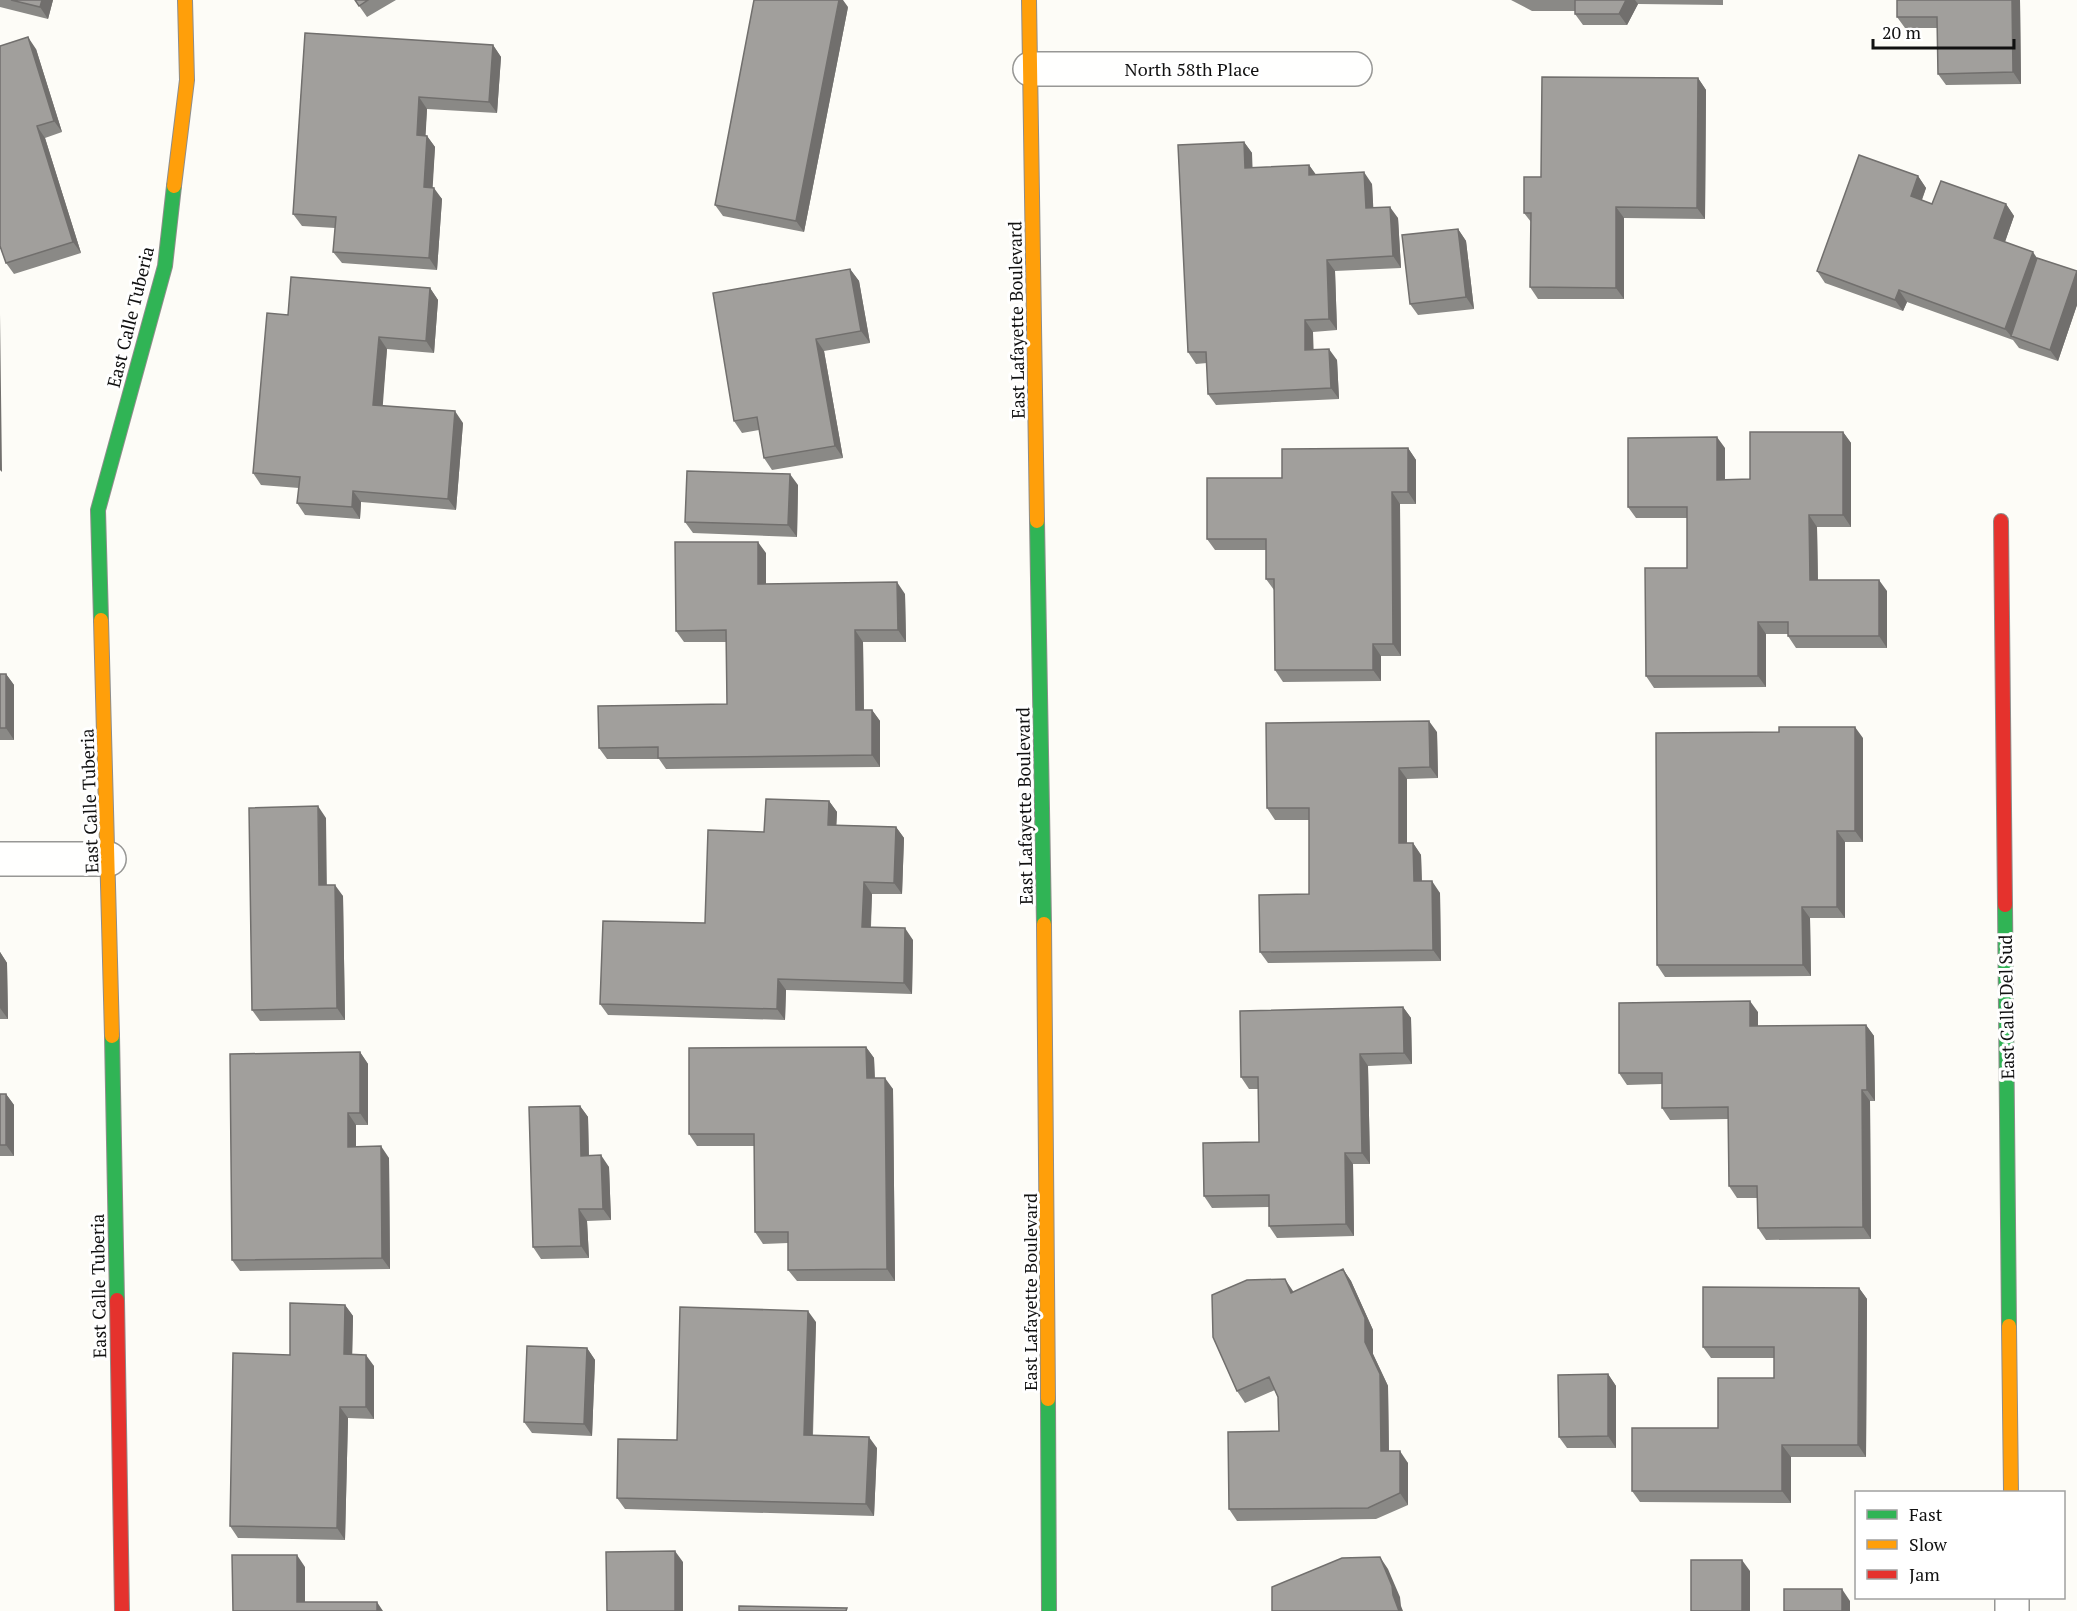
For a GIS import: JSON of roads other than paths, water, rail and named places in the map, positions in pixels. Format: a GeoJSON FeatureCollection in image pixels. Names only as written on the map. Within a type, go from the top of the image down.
{"type":"FeatureCollection","features":[{"type":"Feature","properties":{"kind":"street","name":"East Calle Tuberia"},"geometry":{"type":"LineString","coordinates":[[122,1611],[108,859],[98,510],[165,266],[187,80],[185,0]]}},
{"type":"Feature","properties":{"kind":"street","name":"East Lafayette Boulevard"},"geometry":{"type":"LineString","coordinates":[[1029,0],[1047,1124],[1049,1611]]}},
{"type":"Feature","properties":{"kind":"street","name":"North 58th Place"},"geometry":{"type":"LineString","coordinates":[[1030,69],[1355,69]]}},
{"type":"Feature","properties":{"kind":"street","name":"East Calle Del Sud"},"geometry":{"type":"LineString","coordinates":[[2001,521],[2010,1491]]}},
{"type":"Feature","properties":{"kind":"street"},"geometry":{"type":"LineString","coordinates":[[0,859],[108,859]]}}]}
